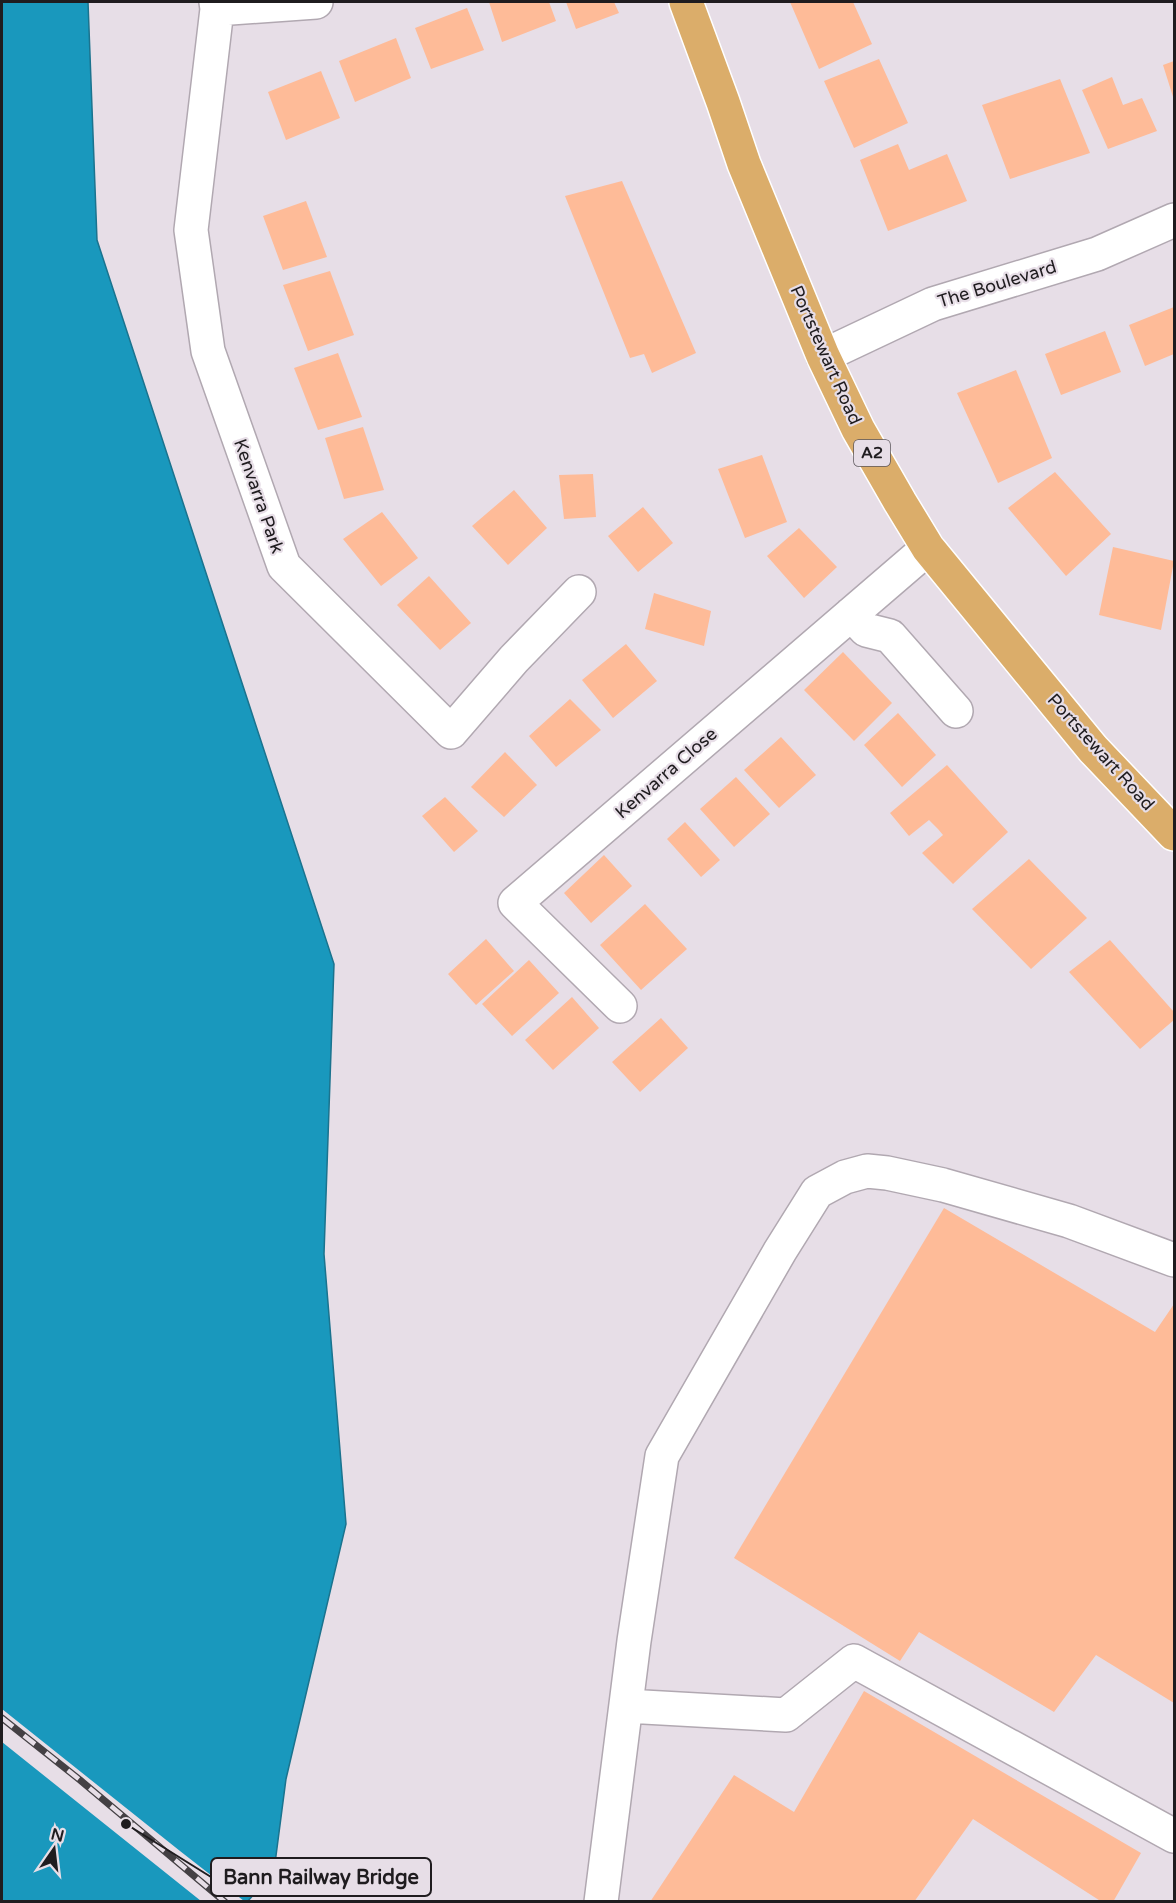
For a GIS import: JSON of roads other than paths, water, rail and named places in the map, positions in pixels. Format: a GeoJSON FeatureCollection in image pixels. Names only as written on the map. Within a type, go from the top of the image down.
{"type":"FeatureCollection","features":[{"type":"Feature","properties":{"kind":"main road","name":"Portstewart Road"},"geometry":{"type":"LineString","coordinates":[[686,2],[744,164],[823,356],[858,429],[928,548],[1093,748],[1174,834]]}},
{"type":"Feature","properties":{"kind":"street","name":"Kenvarra Park"},"geometry":{"type":"LineString","coordinates":[[316,2],[217,5],[191,230],[208,351],[284,566],[451,732],[514,659],[579,592]]}},
{"type":"Feature","properties":{"kind":"street","name":"The Boulevard"},"geometry":{"type":"LineString","coordinates":[[823,356],[933,304],[1097,254],[1174,220]]}},
{"type":"Feature","properties":{"kind":"street","name":"Kenvarra Close"},"geometry":{"type":"LineString","coordinates":[[620,1006],[515,903],[928,548]]}},
{"type":"Feature","properties":{"kind":"street"},"geometry":{"type":"LineString","coordinates":[[851,614],[866,630],[890,636],[956,711]]}},
{"type":"Feature","properties":{"kind":"street"},"geometry":{"type":"LineString","coordinates":[[602,1902],[634,1641],[662,1456],[780,1251],[818,1192],[845,1177],[867,1171],[887,1173],[943,1185],[1070,1221],[1174,1260]]}},
{"type":"Feature","properties":{"kind":"street"},"geometry":{"type":"LineString","coordinates":[[626,1706],[786,1715],[854,1661],[1174,1836]]}},
{"type":"Feature","properties":{"kind":"water"},"geometry":{"type":"Polygon","coordinates":[[[2,2],[88,2],[97,240],[334,964],[324,1254],[346,1524],[286,1779],[274,1871],[248,1901],[2,1902],[2,2]]]}},
{"type":"Feature","properties":{"kind":"railway"},"geometry":{"type":"LineString","coordinates":[[2,1718],[80,1780],[225,1902]]}},
{"type":"Feature","properties":{"kind":"place","name":"Bann Railway Bridge"},"geometry":{"type":"Point","coordinates":[126,1824]}}]}
